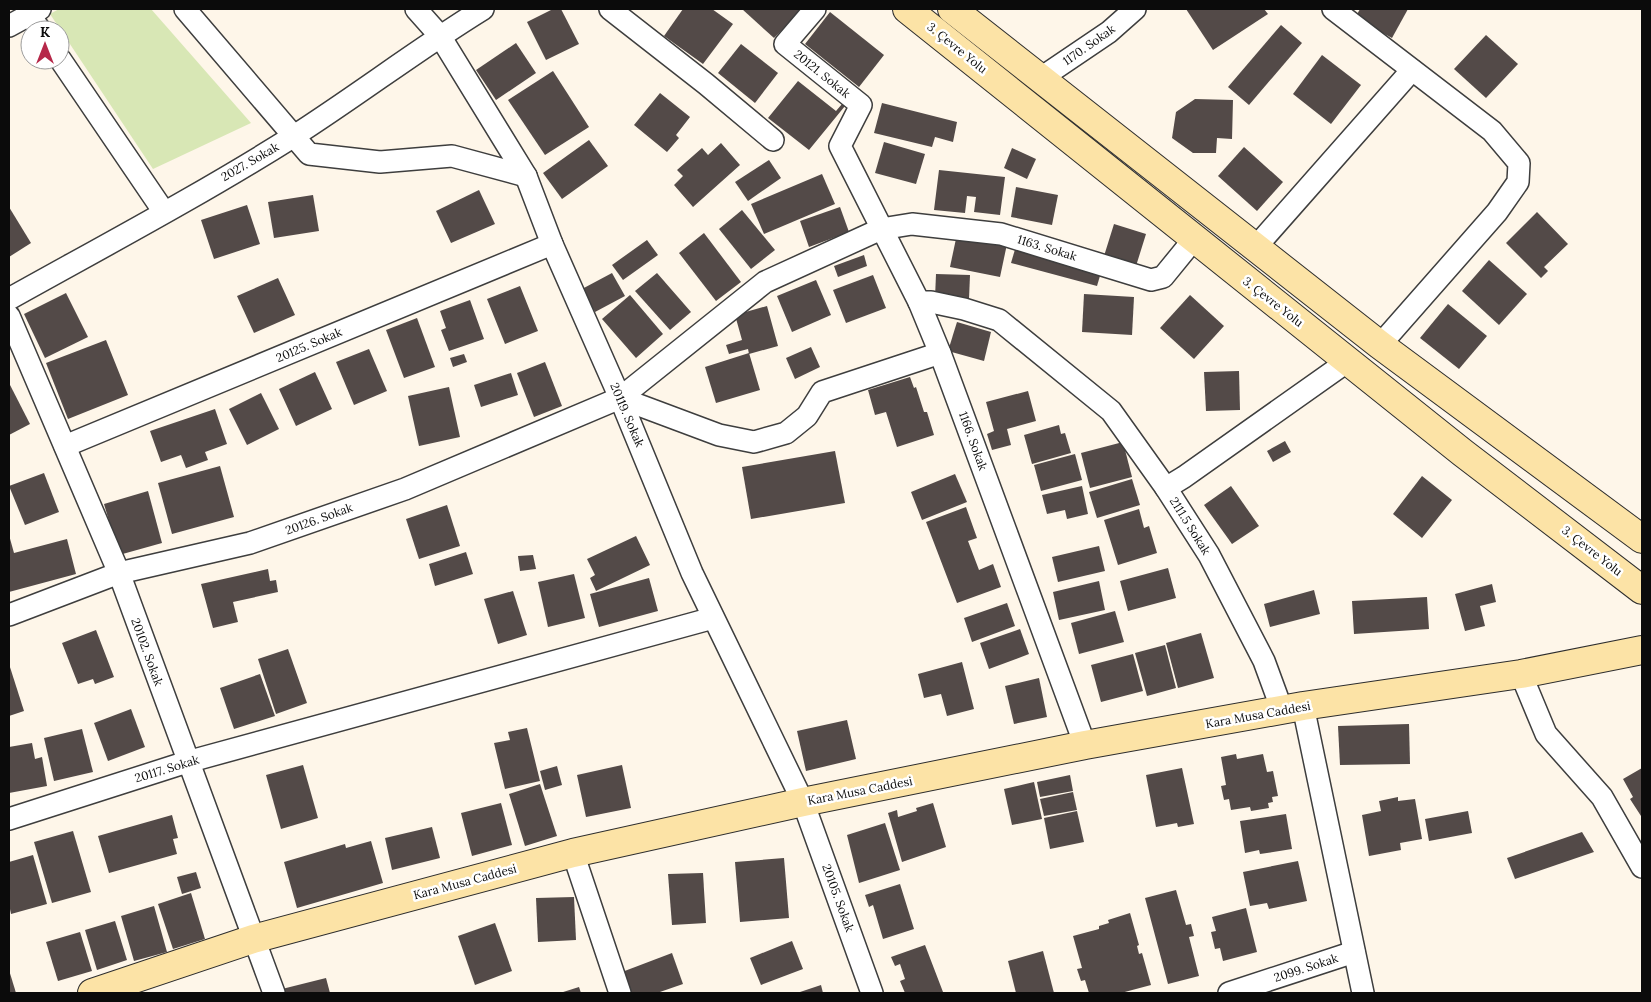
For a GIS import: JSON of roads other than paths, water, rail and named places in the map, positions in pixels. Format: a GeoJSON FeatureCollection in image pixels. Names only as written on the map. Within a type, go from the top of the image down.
{"type":"FeatureCollection","features":[{"type":"Feature","properties":{"kind":"main road","name":"3. Çevre Yolu"},"geometry":{"type":"LineString","coordinates":[[907,9],[1462,453],[1642,590]]}},
{"type":"Feature","properties":{"kind":"main road"},"geometry":{"type":"LineString","coordinates":[[952,9],[1380,345],[1642,539]]}},
{"type":"Feature","properties":{"kind":"main road","name":"Kara Musa Caddesi"},"geometry":{"type":"LineString","coordinates":[[92,993],[253,939],[573,853],[803,802],[1085,745],[1292,708],[1521,674],[1642,650]]}},
{"type":"Feature","properties":{"kind":"street"},"geometry":{"type":"LineString","coordinates":[[185,9],[295,135],[309,154],[380,162],[452,156],[526,176]]}},
{"type":"Feature","properties":{"kind":"street","name":"20119. Sokak"},"geometry":{"type":"LineString","coordinates":[[416,9],[440,36],[526,176],[552,244],[620,398],[692,573],[803,802]]}},
{"type":"Feature","properties":{"kind":"street","name":"2027. Sokak"},"geometry":{"type":"LineString","coordinates":[[9,299],[164,212],[295,135],[440,36],[483,9]]}},
{"type":"Feature","properties":{"kind":"street"},"geometry":{"type":"LineString","coordinates":[[610,9],[706,84],[773,140]]}},
{"type":"Feature","properties":{"kind":"street","name":"20121. Sokak"},"geometry":{"type":"LineString","coordinates":[[815,9],[784,44],[861,105],[840,146]]}},
{"type":"Feature","properties":{"kind":"street","name":"1170. Sokak"},"geometry":{"type":"LineString","coordinates":[[1041,78],[1109,32],[1135,9]]}},
{"type":"Feature","properties":{"kind":"street"},"geometry":{"type":"LineString","coordinates":[[1333,9],[1492,131],[1519,163],[1518,182],[1497,212],[1380,345]]}},
{"type":"Feature","properties":{"kind":"street"},"geometry":{"type":"LineString","coordinates":[[9,26],[37,18]]}},
{"type":"Feature","properties":{"kind":"street"},"geometry":{"type":"LineString","coordinates":[[67,70],[164,212]]}},
{"type":"Feature","properties":{"kind":"street"},"geometry":{"type":"LineString","coordinates":[[1255,248],[1412,70]]}},
{"type":"Feature","properties":{"kind":"street","name":"1166. Sokak"},"geometry":{"type":"LineString","coordinates":[[840,146],[918,302],[940,352],[1085,745]]}},
{"type":"Feature","properties":{"kind":"street","name":"1163. Sokak"},"geometry":{"type":"LineString","coordinates":[[620,398],[765,282],[881,229],[912,224],[1001,234],[1151,280],[1163,277],[1194,239]]}},
{"type":"Feature","properties":{"kind":"street","name":"20125. Sokak"},"geometry":{"type":"LineString","coordinates":[[65,446],[552,244]]}},
{"type":"Feature","properties":{"kind":"street"},"geometry":{"type":"LineString","coordinates":[[918,302],[930,302],[964,309],[999,320],[1111,411],[1166,488]]}},
{"type":"Feature","properties":{"kind":"street","name":"20102. Sokak"},"geometry":{"type":"LineString","coordinates":[[9,316],[119,573],[187,762],[274,993]]}},
{"type":"Feature","properties":{"kind":"street"},"geometry":{"type":"LineString","coordinates":[[620,398],[719,435],[754,442],[786,432],[807,416],[822,392],[940,352]]}},
{"type":"Feature","properties":{"kind":"street","name":"2111.5 Sokak"},"geometry":{"type":"LineString","coordinates":[[1348,361],[1184,478],[1166,488],[1208,555],[1264,661],[1292,708],[1363,993]]}},
{"type":"Feature","properties":{"kind":"street","name":"20126. Sokak"},"geometry":{"type":"LineString","coordinates":[[9,615],[119,573],[250,544],[405,488],[620,398]]}},
{"type":"Feature","properties":{"kind":"street","name":"20117. Sokak"},"geometry":{"type":"LineString","coordinates":[[9,819],[187,762],[714,618]]}},
{"type":"Feature","properties":{"kind":"street"},"geometry":{"type":"LineString","coordinates":[[1521,674],[1546,734],[1602,797],[1642,868]]}},
{"type":"Feature","properties":{"kind":"street","name":"20105. Sokak"},"geometry":{"type":"LineString","coordinates":[[803,802],[872,993]]}},
{"type":"Feature","properties":{"kind":"street"},"geometry":{"type":"LineString","coordinates":[[573,853],[620,993]]}},
{"type":"Feature","properties":{"kind":"street","name":"2099. Sokak"},"geometry":{"type":"LineString","coordinates":[[1229,993],[1354,952]]}}]}
